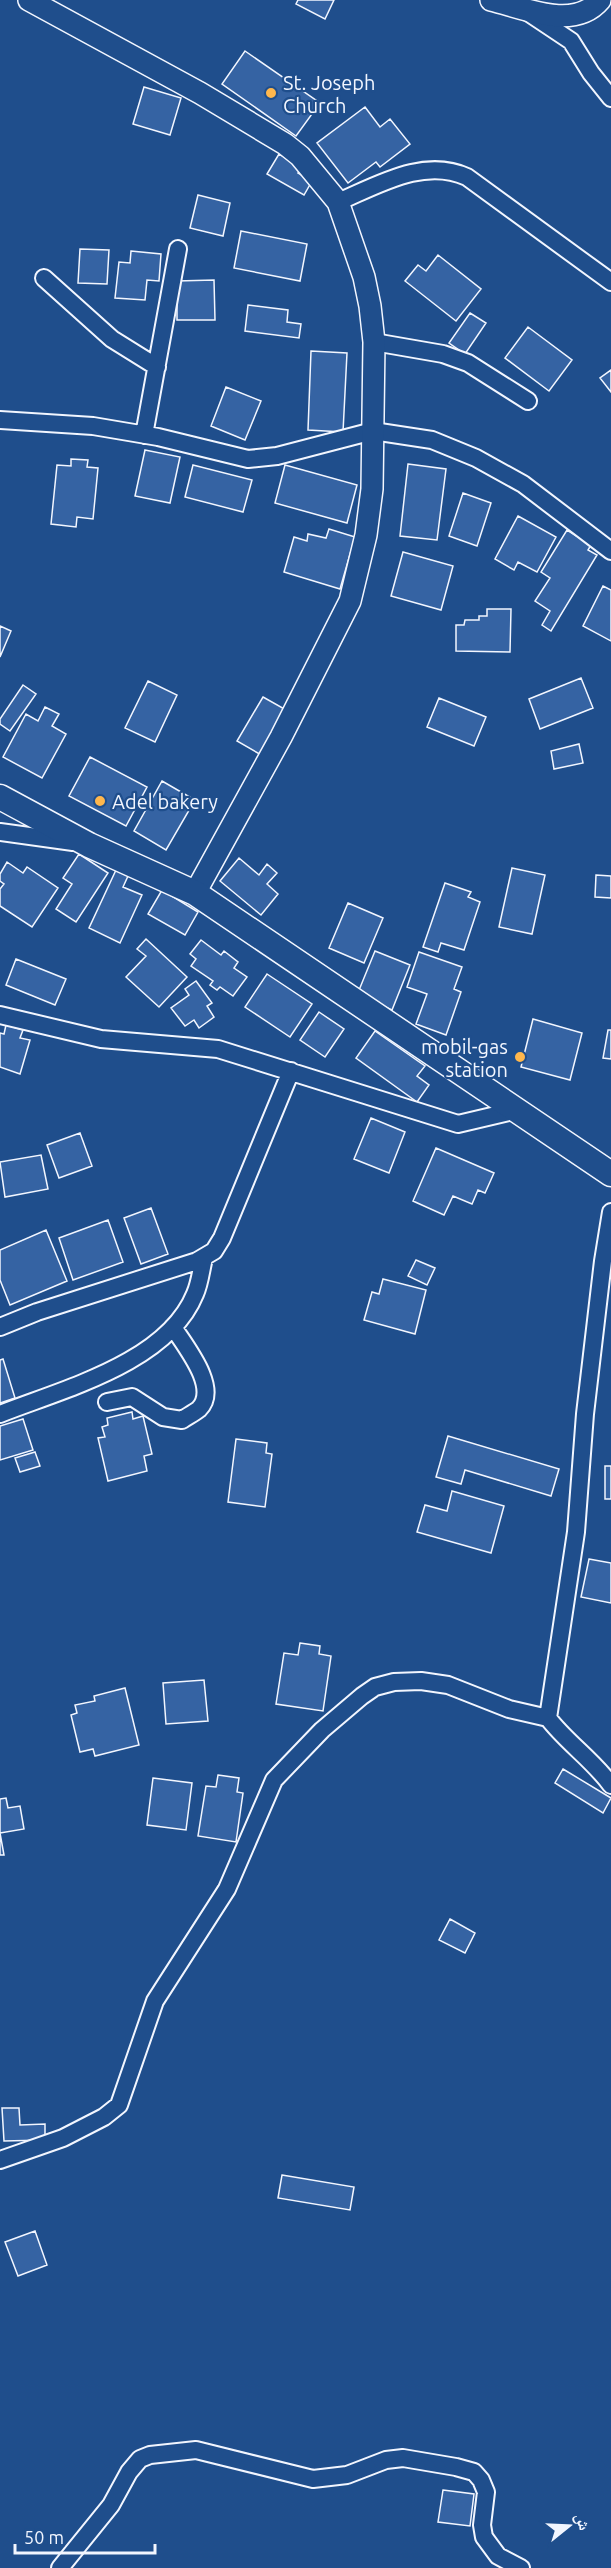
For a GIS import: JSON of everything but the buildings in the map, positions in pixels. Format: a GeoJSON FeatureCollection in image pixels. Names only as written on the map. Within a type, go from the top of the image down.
{"type":"FeatureCollection","features":[{"type":"Feature","properties":{"kind":"main road"},"geometry":{"type":"LineString","coordinates":[[0,797],[89,844],[195,893],[611,1174]]}},
{"type":"Feature","properties":{"kind":"street"},"geometry":{"type":"LineString","coordinates":[[29,0],[200,93],[285,144],[300,156],[338,202],[364,277],[370,306],[374,342],[372,489],[368,524],[351,601],[281,737],[195,893]]}},
{"type":"Feature","properties":{"kind":"street"},"geometry":{"type":"LineString","coordinates":[[491,0],[543,14],[579,15],[603,1]]}},
{"type":"Feature","properties":{"kind":"street"},"geometry":{"type":"LineString","coordinates":[[521,8],[571,41],[591,73],[611,98]]}},
{"type":"Feature","properties":{"kind":"street"},"geometry":{"type":"LineString","coordinates":[[338,202],[396,177],[439,168],[453,171],[467,177],[611,282]]}},
{"type":"Feature","properties":{"kind":"street"},"geometry":{"type":"LineString","coordinates":[[144,435],[178,249]]}},
{"type":"Feature","properties":{"kind":"street"},"geometry":{"type":"LineString","coordinates":[[44,278],[112,339],[157,367]]}},
{"type":"Feature","properties":{"kind":"street"},"geometry":{"type":"LineString","coordinates":[[374,342],[443,354],[468,363],[528,401]]}},
{"type":"Feature","properties":{"kind":"street"},"geometry":{"type":"LineString","coordinates":[[0,420],[93,426],[144,435],[248,459],[277,456],[373,431],[432,440],[476,458],[523,484],[611,551]]}},
{"type":"Feature","properties":{"kind":"street"},"geometry":{"type":"LineString","coordinates":[[0,832],[89,844]]}},
{"type":"Feature","properties":{"kind":"street"},"geometry":{"type":"LineString","coordinates":[[0,1015],[101,1039],[218,1049],[458,1124],[517,1110]]}},
{"type":"Feature","properties":{"kind":"street"},"geometry":{"type":"LineString","coordinates":[[0,1327],[37,1312],[204,1258],[214,1251],[222,1238],[291,1071]]}},
{"type":"Feature","properties":{"kind":"street"},"geometry":{"type":"LineString","coordinates":[[548,1718],[576,1532],[585,1414],[611,1212]]}},
{"type":"Feature","properties":{"kind":"street"},"geometry":{"type":"LineString","coordinates":[[0,1414],[112,1370],[146,1351],[173,1327],[195,1294],[204,1258]]}},
{"type":"Feature","properties":{"kind":"street"},"geometry":{"type":"LineString","coordinates":[[107,1402],[132,1397],[163,1417],[182,1420],[201,1407],[207,1389],[199,1367],[173,1327]]}},
{"type":"Feature","properties":{"kind":"street"},"geometry":{"type":"LineString","coordinates":[[0,2160],[63,2138],[104,2117],[119,2105],[155,2001],[227,1890],[270,1785],[322,1730],[362,1696],[375,1688],[394,1682],[421,1681],[447,1685],[509,1709],[548,1718],[611,1785]]}},
{"type":"Feature","properties":{"kind":"street"},"geometry":{"type":"LineString","coordinates":[[60,2568],[111,2505],[129,2472],[140,2459],[150,2455],[195,2450],[313,2479],[347,2475],[386,2460],[403,2458],[474,2472],[481,2480],[486,2492],[482,2525],[484,2537],[498,2556],[521,2568]]}},
{"type":"Feature","properties":{"kind":"place","name":"St. Joseph Church"},"geometry":{"type":"Point","coordinates":[271,93]}},
{"type":"Feature","properties":{"kind":"place","name":"Adel bakery"},"geometry":{"type":"Point","coordinates":[100,801]}},
{"type":"Feature","properties":{"kind":"place","name":"mobil-gas station"},"geometry":{"type":"Point","coordinates":[520,1057]}}]}
